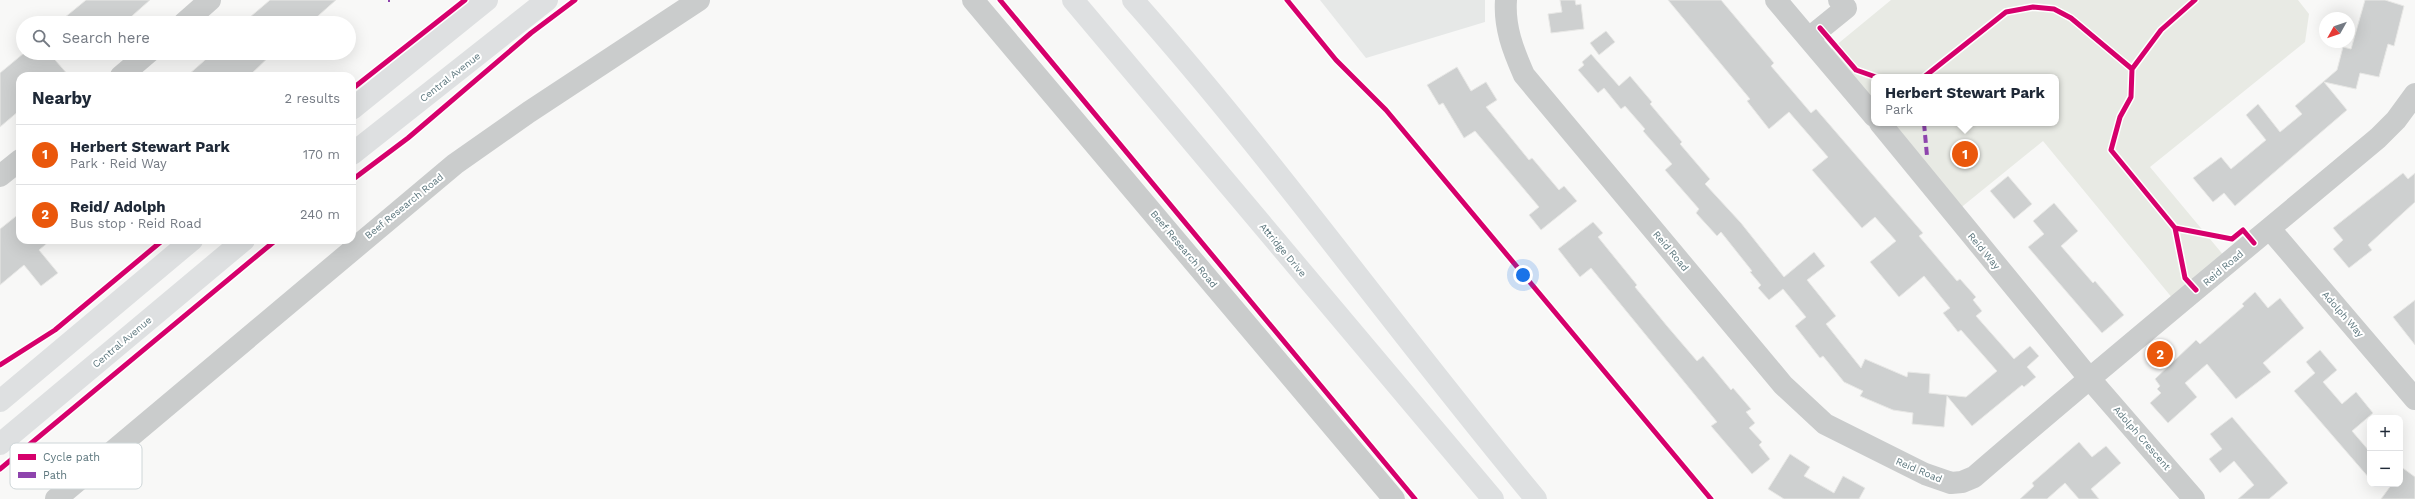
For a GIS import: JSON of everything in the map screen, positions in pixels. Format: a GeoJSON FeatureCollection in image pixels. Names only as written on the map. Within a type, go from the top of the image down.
{"type":"FeatureCollection","features":[{"type":"Feature","properties":{"kind":"main road"},"geometry":{"type":"LineString","coordinates":[[356,106],[487,0]]}},
{"type":"Feature","properties":{"kind":"main road","name":"Central Avenue"},"geometry":{"type":"LineString","coordinates":[[356,151],[547,0]]}},
{"type":"Feature","properties":{"kind":"main road","name":"Attridge Drive"},"geometry":{"type":"LineString","coordinates":[[1073,0],[1493,499]]}},
{"type":"Feature","properties":{"kind":"main road"},"geometry":{"type":"LineString","coordinates":[[1133,0],[1185,58],[1464,414],[1536,499]]}},
{"type":"Feature","properties":{"kind":"main road"},"geometry":{"type":"LineString","coordinates":[[0,401],[187,244]]}},
{"type":"Feature","properties":{"kind":"main road","name":"Central Avenue"},"geometry":{"type":"LineString","coordinates":[[0,444],[239,244]]}},
{"type":"Feature","properties":{"kind":"street"},"geometry":{"type":"LineString","coordinates":[[192,16],[210,0]]}},
{"type":"Feature","properties":{"kind":"street","name":"Beef Research Road"},"geometry":{"type":"LineString","coordinates":[[123,443],[455,164],[529,112],[699,0]]}},
{"type":"Feature","properties":{"kind":"street","name":"Beef Research Road"},"geometry":{"type":"LineString","coordinates":[[972,0],[1394,499]]}},
{"type":"Feature","properties":{"kind":"street","name":"Reid Road"},"geometry":{"type":"LineString","coordinates":[[1506,0],[1505,15],[1511,44],[1524,74],[1783,385],[1825,424],[1925,474],[1951,483],[1962,482],[1974,477],[2089,378],[2270,229],[2378,138],[2396,120],[2415,94]]}},
{"type":"Feature","properties":{"kind":"street"},"geometry":{"type":"LineString","coordinates":[[1776,0],[1871,112]]}},
{"type":"Feature","properties":{"kind":"street"},"geometry":{"type":"LineString","coordinates":[[1808,38],[1846,8],[1839,0]]}},
{"type":"Feature","properties":{"kind":"street"},"geometry":{"type":"LineString","coordinates":[[126,72],[140,60]]}},
{"type":"Feature","properties":{"kind":"street","name":"Reid Way"},"geometry":{"type":"LineString","coordinates":[[1882,126],[2089,378]]}},
{"type":"Feature","properties":{"kind":"street"},"geometry":{"type":"LineString","coordinates":[[0,176],[16,163]]}},
{"type":"Feature","properties":{"kind":"street","name":"Adolph Way"},"geometry":{"type":"LineString","coordinates":[[2270,229],[2415,399]]}},
{"type":"Feature","properties":{"kind":"street","name":"Adolph Crescent"},"geometry":{"type":"LineString","coordinates":[[2089,378],[2194,499]]}},
{"type":"Feature","properties":{"kind":"street","name":"Beef Research Road"},"geometry":{"type":"LineString","coordinates":[[56,499],[68,489]]}},
{"type":"Feature","properties":{"kind":"shaded area"},"geometry":{"type":"Polygon","coordinates":[[[1320,0],[1485,0],[1485,22],[1366,58],[1320,0]]]}},
{"type":"Feature","properties":{"kind":"shaded area"},"geometry":{"type":"Polygon","coordinates":[[[1891,0],[2298,0],[2309,14],[2305,42],[2150,167],[2230,263],[2178,305],[2043,141],[1953,214],[1880,126],[2059,126],[2059,74],[1871,74],[1871,114],[1823,56],[1891,0]]]}},
{"type":"Feature","properties":{"kind":"building"},"geometry":{"type":"Polygon","coordinates":[[[86,0],[150,0],[132,16],[67,16],[86,0]]]}},
{"type":"Feature","properties":{"kind":"building"},"geometry":{"type":"Polygon","coordinates":[[[270,0],[336,0],[318,16],[251,16],[270,0]]]}},
{"type":"Feature","properties":{"kind":"building"},"geometry":{"type":"Polygon","coordinates":[[[1560,0],[1575,0],[1576,5],[1581,4],[1584,29],[1551,33],[1548,14],[1562,12],[1560,0]]]}},
{"type":"Feature","properties":{"kind":"building"},"geometry":{"type":"Polygon","coordinates":[[[1668,0],[1721,0],[1774,63],[1771,66],[1811,113],[1816,109],[1923,233],[1919,236],[1957,281],[1960,279],[1976,297],[1973,300],[1982,311],[1976,316],[2014,359],[2030,346],[2039,356],[2027,367],[2036,377],[2024,387],[2022,385],[1972,426],[1947,396],[1944,427],[1912,424],[1913,413],[1893,410],[1860,396],[1863,391],[1844,382],[1823,356],[1820,358],[1795,326],[1806,317],[1783,289],[1769,300],[1758,288],[1761,285],[1750,272],[1752,271],[1721,232],[1717,236],[1696,213],[1699,209],[1665,170],[1672,164],[1643,131],[1645,129],[1625,106],[1621,109],[1604,88],[1598,93],[1578,70],[1584,65],[1582,62],[1591,54],[1619,86],[1630,76],[1652,102],[1650,104],[1682,142],[1680,144],[1710,179],[1705,184],[1741,223],[1784,277],[1814,252],[1825,266],[1807,280],[1836,316],[1826,324],[1861,368],[1865,359],[1907,377],[1908,372],[1930,374],[1929,393],[1966,397],[1997,371],[1961,330],[1958,332],[1943,313],[1950,308],[1924,276],[1899,297],[1870,262],[1896,241],[1875,217],[1862,228],[1812,170],[1828,157],[1789,112],[1769,129],[1747,101],[1750,99],[1668,0]]]}},
{"type":"Feature","properties":{"kind":"building"},"geometry":{"type":"Polygon","coordinates":[[[2365,0],[2385,0],[2404,6],[2394,46],[2388,44],[2379,77],[2360,73],[2356,89],[2324,82],[2347,110],[2235,206],[2224,193],[2213,202],[2193,178],[2221,157],[2231,169],[2266,140],[2246,115],[2258,104],[2280,132],[2302,114],[2295,106],[2337,70],[2343,48],[2355,48],[2355,35],[2365,0]]]}},
{"type":"Feature","properties":{"kind":"building"},"geometry":{"type":"Polygon","coordinates":[[[1606,31],[1615,42],[1599,55],[1590,43],[1606,31]]]}},
{"type":"Feature","properties":{"kind":"building"},"geometry":{"type":"Polygon","coordinates":[[[16,60],[55,60],[66,72],[16,72],[16,113],[0,127],[0,73],[16,60]]]}},
{"type":"Feature","properties":{"kind":"building"},"geometry":{"type":"Polygon","coordinates":[[[205,60],[266,60],[253,72],[192,72],[205,60]]]}},
{"type":"Feature","properties":{"kind":"building"},"geometry":{"type":"Polygon","coordinates":[[[1457,67],[1471,91],[1486,82],[1497,100],[1486,107],[1529,160],[1532,158],[1559,190],[1564,186],[1577,201],[1541,230],[1529,215],[1539,207],[1475,131],[1464,138],[1443,103],[1439,105],[1427,85],[1457,67]]]}},
{"type":"Feature","properties":{"kind":"building"},"geometry":{"type":"Polygon","coordinates":[[[2403,173],[2408,179],[2415,173],[2415,202],[2368,245],[2372,250],[2349,268],[2333,249],[2343,240],[2333,228],[2403,173]]]}},
{"type":"Feature","properties":{"kind":"building"},"geometry":{"type":"Polygon","coordinates":[[[2008,176],[2032,204],[2014,219],[1990,191],[2008,176]]]}},
{"type":"Feature","properties":{"kind":"building"},"geometry":{"type":"Polygon","coordinates":[[[2054,203],[2078,231],[2061,246],[2093,283],[2095,281],[2124,315],[2102,333],[2028,247],[2044,234],[2033,221],[2054,203]]]}},
{"type":"Feature","properties":{"kind":"building"},"geometry":{"type":"Polygon","coordinates":[[[16,216],[16,244],[46,244],[39,250],[58,273],[41,286],[24,265],[0,285],[0,229],[16,216]]]}},
{"type":"Feature","properties":{"kind":"building"},"geometry":{"type":"Polygon","coordinates":[[[1593,222],[1603,233],[1598,237],[1637,285],[1635,287],[1667,326],[1697,361],[1703,356],[1731,390],[1733,388],[1751,409],[1746,412],[1755,423],[1749,428],[1762,442],[1759,445],[1770,459],[1752,474],[1711,426],[1717,422],[1591,268],[1580,277],[1558,249],[1593,222]]]}},
{"type":"Feature","properties":{"kind":"building"},"geometry":{"type":"Polygon","coordinates":[[[2255,292],[2268,308],[2280,298],[2304,328],[2263,363],[2271,372],[2236,399],[2207,364],[2185,383],[2197,397],[2168,423],[2150,403],[2161,393],[2157,389],[2160,386],[2155,379],[2196,340],[2200,344],[2244,306],[2242,304],[2255,292]]]}},
{"type":"Feature","properties":{"kind":"building"},"geometry":{"type":"Polygon","coordinates":[[[2415,300],[2415,345],[2393,317],[2415,300]]]}},
{"type":"Feature","properties":{"kind":"building"},"geometry":{"type":"Polygon","coordinates":[[[2320,350],[2337,370],[2323,382],[2342,404],[2356,392],[2373,413],[2367,415],[2367,418],[2352,431],[2367,448],[2367,476],[2294,391],[2315,373],[2306,362],[2320,350]]]}},
{"type":"Feature","properties":{"kind":"building"},"geometry":{"type":"Polygon","coordinates":[[[2232,417],[2288,483],[2269,499],[2238,499],[2254,485],[2234,461],[2220,473],[2209,459],[2222,449],[2210,434],[2232,417]]]}},
{"type":"Feature","properties":{"kind":"building"},"geometry":{"type":"Polygon","coordinates":[[[2079,442],[2092,457],[2106,446],[2121,463],[2091,489],[2099,499],[2079,499],[2065,483],[2047,499],[2020,499],[2034,486],[2032,483],[2079,442]]]}},
{"type":"Feature","properties":{"kind":"building"},"geometry":{"type":"Polygon","coordinates":[[[1790,454],[1810,467],[1804,476],[1834,493],[1843,476],[1865,488],[1859,499],[1784,499],[1768,489],[1790,454]]]}},
{"type":"Feature","properties":{"kind":"building"},"geometry":{"type":"Polygon","coordinates":[[[2403,468],[2415,477],[2415,499],[2381,499],[2390,487],[2403,487],[2403,468]]]}},
{"type":"Feature","properties":{"kind":"marked path"},"geometry":{"type":"LineString","coordinates":[[1924,126],[1927,156]]}},
{"type":"Feature","properties":{"kind":"cycle path"},"geometry":{"type":"LineString","coordinates":[[356,86],[465,0]]}},
{"type":"Feature","properties":{"kind":"cycle path"},"geometry":{"type":"LineString","coordinates":[[356,177],[408,138],[531,33],[575,0]]}},
{"type":"Feature","properties":{"kind":"cycle path"},"geometry":{"type":"LineString","coordinates":[[1000,0],[1415,499]]}},
{"type":"Feature","properties":{"kind":"cycle path"},"geometry":{"type":"LineString","coordinates":[[1287,0],[1336,60],[1386,110],[1711,499]]}},
{"type":"Feature","properties":{"kind":"cycle path"},"geometry":{"type":"LineString","coordinates":[[2195,0],[2161,30],[2132,69],[2131,97],[2120,117],[2111,150],[2175,228],[2232,239],[2243,230],[2254,243]]}},
{"type":"Feature","properties":{"kind":"cycle path"},"geometry":{"type":"LineString","coordinates":[[1928,74],[2006,12],[2033,7],[2054,9],[2071,18],[2132,69]]}},
{"type":"Feature","properties":{"kind":"cycle path"},"geometry":{"type":"LineString","coordinates":[[1820,28],[1856,70],[1871,75]]}},
{"type":"Feature","properties":{"kind":"cycle path"},"geometry":{"type":"LineString","coordinates":[[2175,228],[2185,278],[2196,290]]}},
{"type":"Feature","properties":{"kind":"cycle path"},"geometry":{"type":"LineString","coordinates":[[0,365],[55,330],[158,244]]}},
{"type":"Feature","properties":{"kind":"cycle path"},"geometry":{"type":"LineString","coordinates":[[31,443],[271,244]]}},
{"type":"Feature","properties":{"kind":"cycle path"},"geometry":{"type":"LineString","coordinates":[[0,469],[10,461]]}},
{"type":"Feature","properties":{"kind":"place","name":"Herbert Stewart Park"},"geometry":{"type":"Point","coordinates":[1965,154]}},
{"type":"Feature","properties":{"kind":"place","name":"Reid/ Adolph"},"geometry":{"type":"Point","coordinates":[2160,354]}}]}
